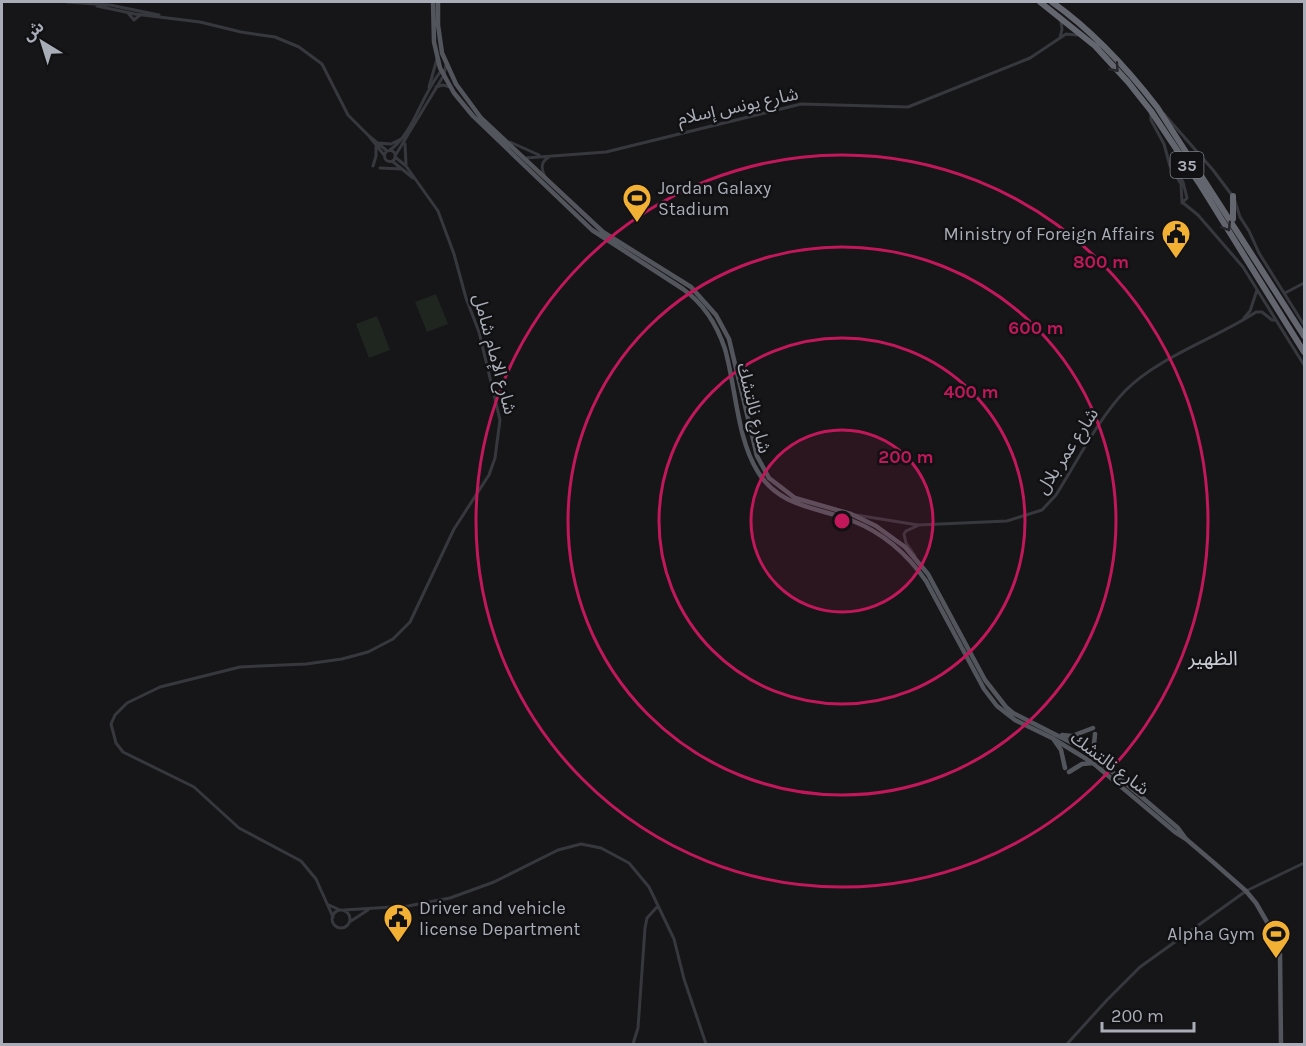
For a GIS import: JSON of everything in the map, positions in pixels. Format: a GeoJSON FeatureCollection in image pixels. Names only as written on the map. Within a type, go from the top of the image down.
{"type":"FeatureCollection","features":[{"type":"Feature","properties":{"kind":"highway","name":"35"},"geometry":{"type":"LineString","coordinates":[[1040,2],[1087,39],[1154,109],[1258,257],[1294,313],[1305,336]]}},
{"type":"Feature","properties":{"kind":"highway","name":"35"},"geometry":{"type":"LineString","coordinates":[[1053,2],[1074,17],[1106,46],[1135,78],[1305,352]]}},
{"type":"Feature","properties":{"kind":"highway"},"geometry":{"type":"LineString","coordinates":[[1233,196],[1233,222]]}},
{"type":"Feature","properties":{"kind":"highway"},"geometry":{"type":"LineString","coordinates":[[1236,259],[1244,254]]}},
{"type":"Feature","properties":{"kind":"main road","name":"شارع نالتشك"},"geometry":{"type":"LineString","coordinates":[[435,2],[433,33],[437,59],[474,110],[609,236],[669,272],[705,300],[726,331],[746,444],[764,481],[777,494],[791,502],[852,520],[877,533],[895,546],[926,581],[984,689],[993,701],[1015,720],[1055,736]]}},
{"type":"Feature","properties":{"kind":"main road","name":"شارع نالتشك"},"geometry":{"type":"LineString","coordinates":[[435,2],[445,71],[452,89],[473,117],[598,235],[668,279],[696,300],[710,316],[720,334],[760,464],[769,478],[795,498],[851,514],[884,532],[918,561],[928,574],[985,680],[999,700],[1013,713],[1095,761],[1137,791],[1184,833],[1186,839],[1246,891],[1267,922],[1280,954],[1281,1044]]}},
{"type":"Feature","properties":{"kind":"main road"},"geometry":{"type":"LineString","coordinates":[[1094,731],[1095,761],[1067,770],[1055,736],[1072,736],[1094,731]]}},
{"type":"Feature","properties":{"kind":"street"},"geometry":{"type":"LineString","coordinates":[[67,2],[111,6],[282,39],[310,55],[324,68],[348,115],[377,144],[394,152],[394,158]]}},
{"type":"Feature","properties":{"kind":"street"},"geometry":{"type":"LineString","coordinates":[[111,6],[142,15],[161,16]]}},
{"type":"Feature","properties":{"kind":"street"},"geometry":{"type":"LineString","coordinates":[[1059,17],[1063,27],[1059,39]]}},
{"type":"Feature","properties":{"kind":"street"},"geometry":{"type":"LineString","coordinates":[[1059,39],[1069,33],[1087,39]]}},
{"type":"Feature","properties":{"kind":"street","name":"شارع يونس إسلام"},"geometry":{"type":"LineString","coordinates":[[518,159],[606,152],[801,104],[908,107],[1025,60],[1059,39]]}},
{"type":"Feature","properties":{"kind":"street"},"geometry":{"type":"LineString","coordinates":[[380,168],[405,168],[404,140],[428,91],[437,59]]}},
{"type":"Feature","properties":{"kind":"street"},"geometry":{"type":"LineString","coordinates":[[428,91],[445,71]]}},
{"type":"Feature","properties":{"kind":"street"},"geometry":{"type":"LineString","coordinates":[[377,144],[386,161],[394,158],[445,71]]}},
{"type":"Feature","properties":{"kind":"street"},"geometry":{"type":"LineString","coordinates":[[435,88],[443,85],[452,89]]}},
{"type":"Feature","properties":{"kind":"street"},"geometry":{"type":"LineString","coordinates":[[1305,325],[1294,313],[1285,293],[1258,257],[1250,231],[1239,215],[1233,196],[1183,135],[1154,109],[1151,120],[1164,144],[1170,166],[1181,184],[1182,203],[1197,215],[1236,259],[1305,365]]}},
{"type":"Feature","properties":{"kind":"street"},"geometry":{"type":"LineString","coordinates":[[502,138],[541,156]]}},
{"type":"Feature","properties":{"kind":"street"},"geometry":{"type":"LineString","coordinates":[[377,144],[391,144],[404,140]]}},
{"type":"Feature","properties":{"kind":"street"},"geometry":{"type":"LineString","coordinates":[[384,156],[404,140]]}},
{"type":"Feature","properties":{"kind":"street"},"geometry":{"type":"LineString","coordinates":[[373,166],[377,144]]}},
{"type":"Feature","properties":{"kind":"street"},"geometry":{"type":"LineString","coordinates":[[545,177],[542,169],[543,163],[554,156]]}},
{"type":"Feature","properties":{"kind":"street","name":"شارع الإمام شامل"},"geometry":{"type":"LineString","coordinates":[[329,904],[313,874],[301,861],[239,828],[194,787],[123,752],[116,743],[111,724],[115,715],[126,703],[160,687],[240,667],[322,663],[357,656],[385,644],[401,633],[413,615],[454,529],[489,475],[495,458],[500,423],[479,332],[436,206],[394,158]]}},
{"type":"Feature","properties":{"kind":"street"},"geometry":{"type":"LineString","coordinates":[[1182,203],[1187,198],[1187,191],[1173,166],[1174,161],[1179,161],[1187,172],[1195,177]]}},
{"type":"Feature","properties":{"kind":"street"},"geometry":{"type":"LineString","coordinates":[[1285,293],[1305,283]]}},
{"type":"Feature","properties":{"kind":"street"},"geometry":{"type":"LineString","coordinates":[[1243,319],[1250,311],[1257,290]]}},
{"type":"Feature","properties":{"kind":"street","name":"شارع عمر بلال"},"geometry":{"type":"LineString","coordinates":[[851,514],[918,525],[1007,521],[1042,510],[1056,495],[1109,411],[1128,388],[1162,364],[1243,319],[1261,311],[1272,320],[1276,320]]}},
{"type":"Feature","properties":{"kind":"street"},"geometry":{"type":"LineString","coordinates":[[918,525],[906,531],[904,538],[918,561]]}},
{"type":"Feature","properties":{"kind":"street"},"geometry":{"type":"LineString","coordinates":[[333,917],[335,913],[342,910],[418,905],[450,898],[494,882],[558,850],[581,844],[601,848],[629,864],[647,883],[675,939],[686,987],[706,1044]]}},
{"type":"Feature","properties":{"kind":"street"},"geometry":{"type":"LineString","coordinates":[[1067,1044],[1111,994],[1140,967],[1246,891],[1305,864]]}},
{"type":"Feature","properties":{"kind":"street"},"geometry":{"type":"LineString","coordinates":[[329,904],[348,913],[349,922]]}},
{"type":"Feature","properties":{"kind":"street"},"geometry":{"type":"LineString","coordinates":[[329,904],[333,921],[338,927],[345,927],[369,909]]}},
{"type":"Feature","properties":{"kind":"street"},"geometry":{"type":"LineString","coordinates":[[633,1044],[638,1028],[645,926],[657,907]]}},
{"type":"Feature","properties":{"kind":"shaded area"},"geometry":{"type":"Polygon","coordinates":[[[436,294],[448,324],[427,332],[415,302],[436,294]]]}},
{"type":"Feature","properties":{"kind":"shaded area"},"geometry":{"type":"Polygon","coordinates":[[[377,316],[390,350],[369,358],[356,324],[377,316]]]}},
{"type":"Feature","properties":{"kind":"place","name":"Jordan Galaxy Stadium"},"geometry":{"type":"Point","coordinates":[637,224]}},
{"type":"Feature","properties":{"kind":"place","name":"Ministry of Foreign Affairs"},"geometry":{"type":"Point","coordinates":[1176,260]}},
{"type":"Feature","properties":{"kind":"place","name":"Driver and vehicle license Department"},"geometry":{"type":"Point","coordinates":[398,944]}},
{"type":"Feature","properties":{"kind":"place","name":"Alpha Gym"},"geometry":{"type":"Point","coordinates":[1276,960]}},
{"type":"Feature","properties":{"kind":"district","name":"الظهير"},"geometry":{"type":"Point","coordinates":[1213,658]}}]}
